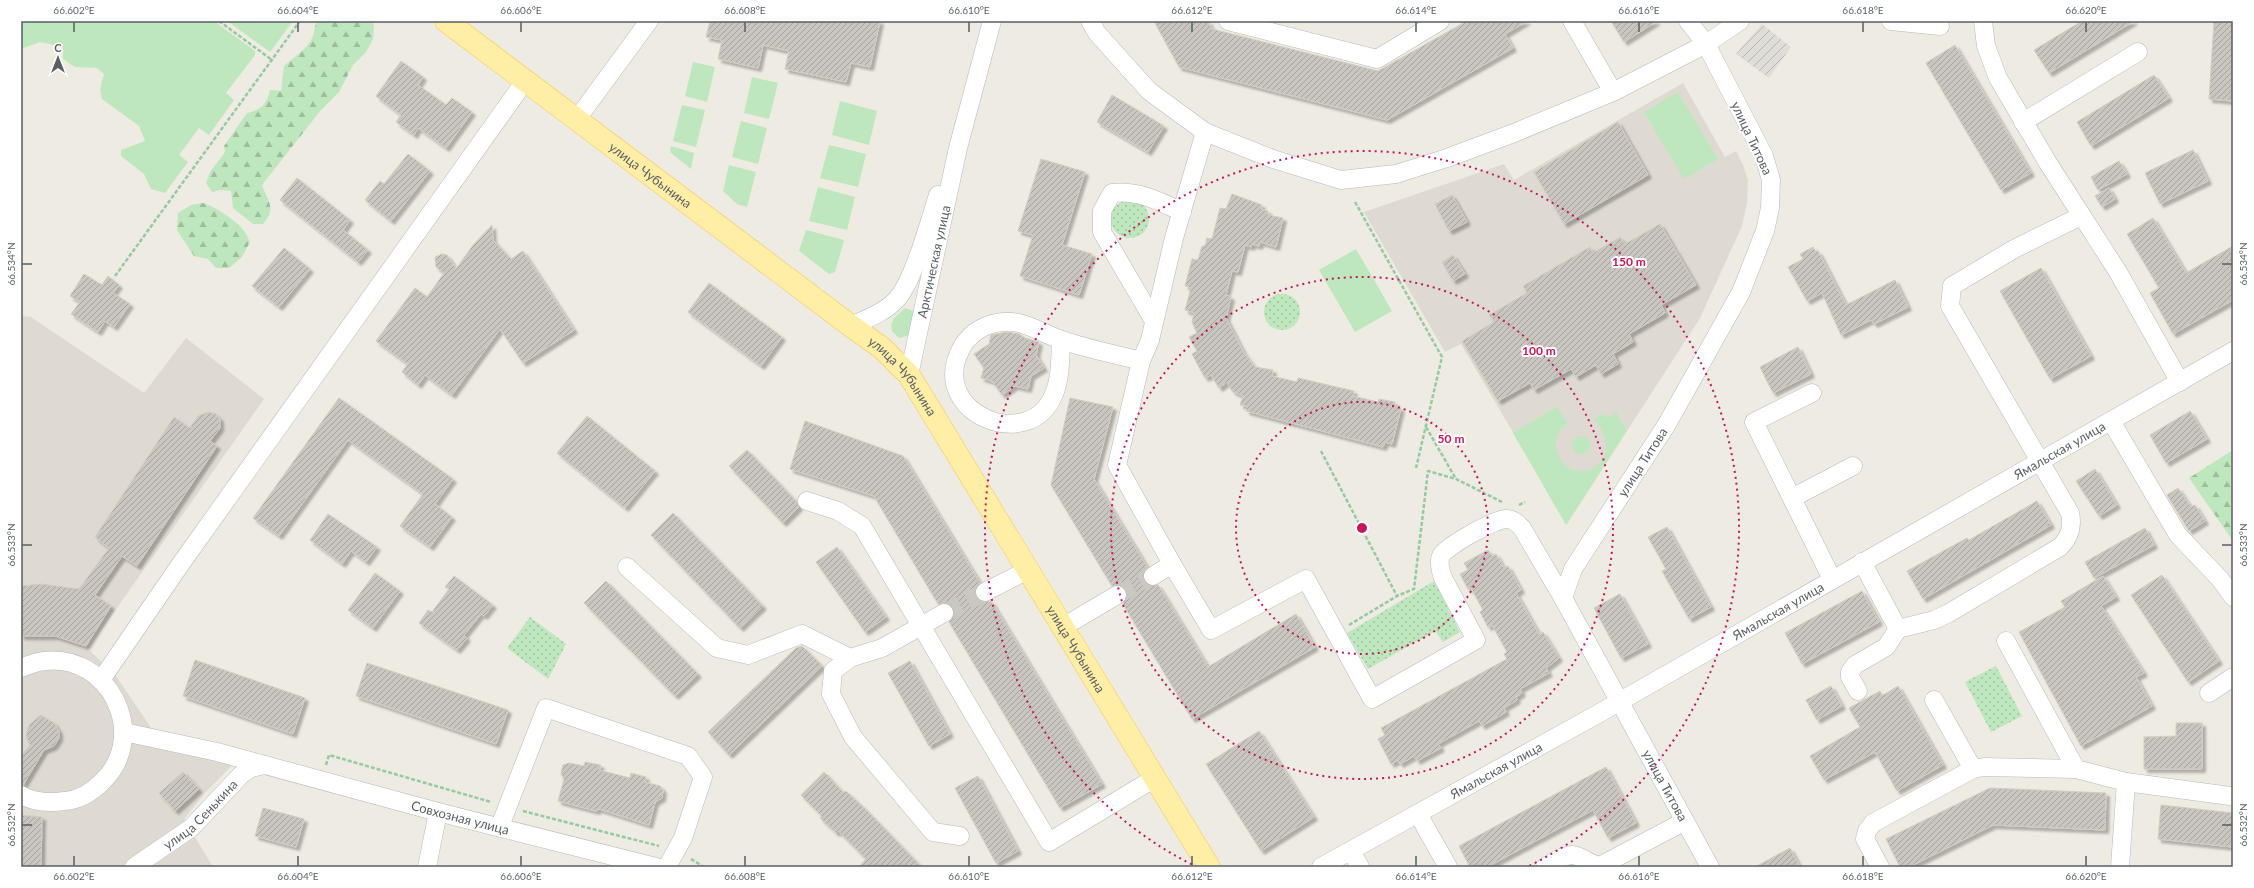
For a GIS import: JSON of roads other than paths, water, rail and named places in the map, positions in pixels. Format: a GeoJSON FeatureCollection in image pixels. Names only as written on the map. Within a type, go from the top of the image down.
{"type":"FeatureCollection","features":[{"type":"Feature","properties":{"kind":"main road","name":"улица Чубынина"},"geometry":{"type":"LineString","coordinates":[[446,21],[882,348],[908,374],[1209,867]]}},
{"type":"Feature","properties":{"kind":"street"},"geometry":{"type":"LineString","coordinates":[[577,119],[649,21]]}},
{"type":"Feature","properties":{"kind":"street","name":"Арктическая улица"},"geometry":{"type":"LineString","coordinates":[[908,374],[958,148],[992,21]]}},
{"type":"Feature","properties":{"kind":"street"},"geometry":{"type":"LineString","coordinates":[[1090,21],[1097,33],[1150,91],[1205,132],[1272,160],[1341,180],[1396,174],[1447,158],[1613,92],[1706,44],[1740,21]]}},
{"type":"Feature","properties":{"kind":"street"},"geometry":{"type":"LineString","coordinates":[[1228,21],[1377,59],[1440,21]]}},
{"type":"Feature","properties":{"kind":"street"},"geometry":{"type":"LineString","coordinates":[[1572,21],[1613,92]]}},
{"type":"Feature","properties":{"kind":"street","name":"улица Титова"},"geometry":{"type":"LineString","coordinates":[[1688,21],[1706,44],[1764,156],[1772,180],[1770,208],[1764,231],[1741,292],[1667,424],[1573,569],[1563,598],[1710,867]]}},
{"type":"Feature","properties":{"kind":"street"},"geometry":{"type":"LineString","coordinates":[[1891,21],[1940,26]]}},
{"type":"Feature","properties":{"kind":"street"},"geometry":{"type":"LineString","coordinates":[[1983,21],[1986,46],[1990,62],[2023,122],[2081,216],[2118,272],[2180,382]]}},
{"type":"Feature","properties":{"kind":"street"},"geometry":{"type":"LineString","coordinates":[[2023,122],[2138,52]]}},
{"type":"Feature","properties":{"kind":"street"},"geometry":{"type":"LineString","coordinates":[[101,680],[402,242],[525,81]]}},
{"type":"Feature","properties":{"kind":"street"},"geometry":{"type":"LineString","coordinates":[[1205,132],[1182,212],[1150,340],[1141,361],[1116,465],[1211,630],[1306,580],[1372,699],[1476,640],[1442,578],[1440,567],[1441,556],[1450,547],[1492,523],[1505,519],[1514,521],[1522,528],[1563,598]]}},
{"type":"Feature","properties":{"kind":"street","name":"Арктическая улица"},"geometry":{"type":"LineString","coordinates":[[851,326],[881,312],[897,300],[919,254],[939,192],[958,148]]}},
{"type":"Feature","properties":{"kind":"street"},"geometry":{"type":"LineString","coordinates":[[1154,321],[1102,232],[1102,210],[1112,193],[1124,192],[1143,194],[1182,212]]}},
{"type":"Feature","properties":{"kind":"street"},"geometry":{"type":"LineString","coordinates":[[1898,628],[1934,620],[1949,613],[2060,547],[2065,542],[2071,530],[2070,513],[1950,306],[1952,286],[2014,250],[2081,216]]}},
{"type":"Feature","properties":{"kind":"street"},"geometry":{"type":"LineString","coordinates":[[1061,340],[1060,368],[1054,395],[1038,415],[1026,421],[1007,425],[980,417],[964,403],[957,388],[954,372],[956,357],[965,340],[978,330],[996,323],[1012,322],[1030,325],[1061,340],[1141,361]]}},
{"type":"Feature","properties":{"kind":"street","name":"Ямальская улица"},"geometry":{"type":"LineString","coordinates":[[1321,867],[1619,702],[2233,351]]}},
{"type":"Feature","properties":{"kind":"street"},"geometry":{"type":"LineString","coordinates":[[1812,393],[1754,422],[1832,579]]}},
{"type":"Feature","properties":{"kind":"street"},"geometry":{"type":"LineString","coordinates":[[2110,421],[2178,535],[2220,579],[2233,597]]}},
{"type":"Feature","properties":{"kind":"street"},"geometry":{"type":"LineString","coordinates":[[1792,498],[1853,466]]}},
{"type":"Feature","properties":{"kind":"street"},"geometry":{"type":"LineString","coordinates":[[807,501],[838,511],[862,526],[1049,842],[1155,778]]}},
{"type":"Feature","properties":{"kind":"street"},"geometry":{"type":"LineString","coordinates":[[1862,562],[1898,628]]}},
{"type":"Feature","properties":{"kind":"street"},"geometry":{"type":"LineString","coordinates":[[1152,576],[1172,564]]}},
{"type":"Feature","properties":{"kind":"street"},"geometry":{"type":"LineString","coordinates":[[627,567],[717,648],[748,655],[802,634],[850,658]]}},
{"type":"Feature","properties":{"kind":"street"},"geometry":{"type":"LineString","coordinates":[[985,592],[1028,570]]}},
{"type":"Feature","properties":{"kind":"street"},"geometry":{"type":"LineString","coordinates":[[1063,627],[1117,595]]}},
{"type":"Feature","properties":{"kind":"street"},"geometry":{"type":"LineString","coordinates":[[944,613],[920,625],[882,648],[850,658],[833,671],[831,694],[852,737],[933,832],[960,836]]}},
{"type":"Feature","properties":{"kind":"street"},"geometry":{"type":"LineString","coordinates":[[1858,691],[1850,677],[1850,672],[1856,665],[1886,647],[1892,640],[1898,628]]}},
{"type":"Feature","properties":{"kind":"street"},"geometry":{"type":"LineString","coordinates":[[2006,641],[2076,769]]}},
{"type":"Feature","properties":{"kind":"street"},"geometry":{"type":"LineString","coordinates":[[21,668],[44,661],[68,662],[91,671],[109,687],[120,708],[124,732],[120,755],[110,775],[93,791],[72,800],[50,803],[28,799],[21,795]]}},
{"type":"Feature","properties":{"kind":"street"},"geometry":{"type":"LineString","coordinates":[[2209,693],[2233,677]]}},
{"type":"Feature","properties":{"kind":"street"},"geometry":{"type":"LineString","coordinates":[[1934,700],[1973,769]]}},
{"type":"Feature","properties":{"kind":"street"},"geometry":{"type":"LineString","coordinates":[[500,826],[546,708],[688,756],[702,777],[683,838],[668,867]]}},
{"type":"Feature","properties":{"kind":"street","name":"Совхозная улица"},"geometry":{"type":"LineString","coordinates":[[124,732],[217,752],[438,812],[500,826],[552,841],[611,861],[656,867]]}},
{"type":"Feature","properties":{"kind":"street","name":"улица Сенькина"},"geometry":{"type":"LineString","coordinates":[[134,867],[191,828],[241,775],[251,768],[265,765]]}},
{"type":"Feature","properties":{"kind":"street"},"geometry":{"type":"LineString","coordinates":[[1880,867],[1865,839],[1867,831],[1873,823],[1973,769],[1994,766],[2076,769],[2126,782],[2230,796]]}},
{"type":"Feature","properties":{"kind":"street"},"geometry":{"type":"LineString","coordinates":[[2120,867],[2126,782]]}},
{"type":"Feature","properties":{"kind":"street"},"geometry":{"type":"LineString","coordinates":[[427,867],[438,812]]}},
{"type":"Feature","properties":{"kind":"street"},"geometry":{"type":"LineString","coordinates":[[1418,814],[1448,867]]}},
{"type":"Feature","properties":{"kind":"street"},"geometry":{"type":"LineString","coordinates":[[1552,866],[1567,855],[1576,855],[1592,865],[1599,866],[1685,821]]}},
{"type":"Feature","properties":{"kind":"street"},"geometry":{"type":"LineString","coordinates":[[1350,851],[1360,867]]}},
{"type":"Feature","properties":{"kind":"tunnel"},"geometry":{"type":"LineString","coordinates":[[1117,595],[1153,576]]}},
{"type":"Feature","properties":{"kind":"tunnel"},"geometry":{"type":"LineString","coordinates":[[944,613],[985,592]]}}]}
